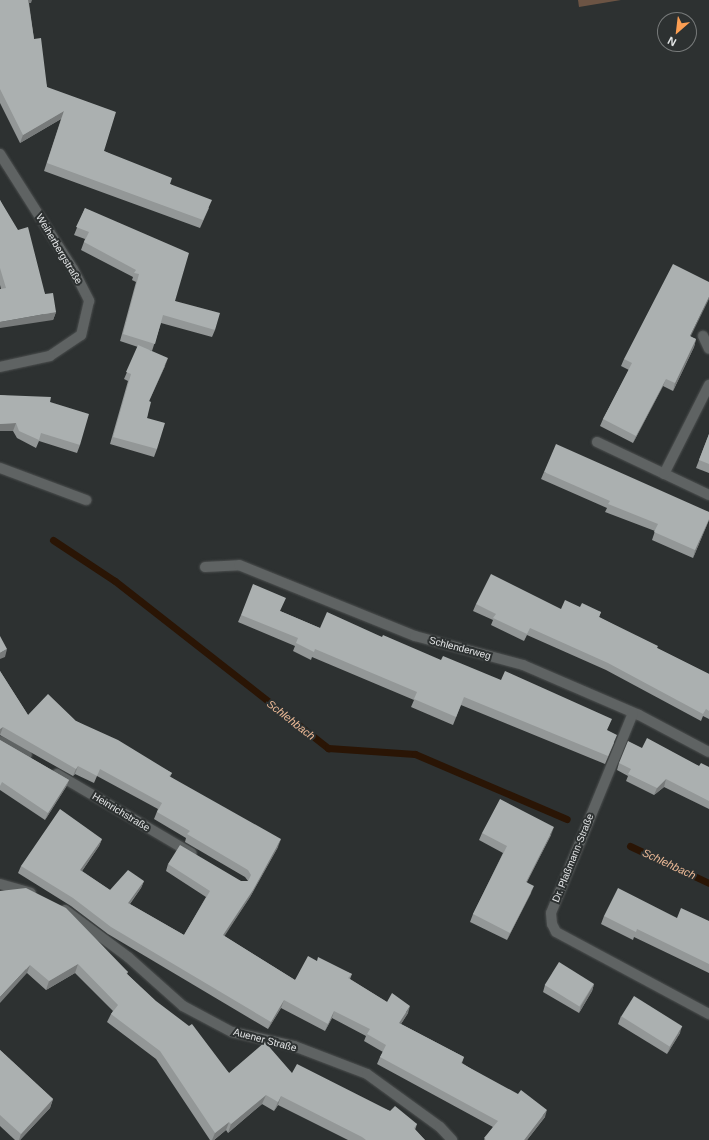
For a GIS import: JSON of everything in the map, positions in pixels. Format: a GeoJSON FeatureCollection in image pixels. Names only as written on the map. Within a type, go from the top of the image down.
{"type":"FeatureCollection","features":[{"type":"Feature","properties":{"kind":"street","name":"Weiherbergstraße"},"geometry":{"type":"LineString","coordinates":[[0,154],[73,269],[89,301],[81,335],[50,356],[0,367]]}},
{"type":"Feature","properties":{"kind":"street"},"geometry":{"type":"LineString","coordinates":[[703,336],[709,349]]}},
{"type":"Feature","properties":{"kind":"street"},"geometry":{"type":"LineString","coordinates":[[664,474],[709,385]]}},
{"type":"Feature","properties":{"kind":"street"},"geometry":{"type":"LineString","coordinates":[[597,442],[709,495]]}},
{"type":"Feature","properties":{"kind":"street"},"geometry":{"type":"LineString","coordinates":[[0,468],[86,500]]}},
{"type":"Feature","properties":{"kind":"street","name":"Schlenderweg"},"geometry":{"type":"LineString","coordinates":[[205,567],[239,565],[415,636],[523,664],[633,713],[709,752]]}},
{"type":"Feature","properties":{"kind":"street","name":"Dr. Plaßmann-Straße"},"geometry":{"type":"LineString","coordinates":[[633,713],[551,913],[552,924],[556,932],[709,1014]]}},
{"type":"Feature","properties":{"kind":"street"},"geometry":{"type":"LineString","coordinates":[[0,741],[37,762]]}},
{"type":"Feature","properties":{"kind":"street","name":"Heinrichstraße"},"geometry":{"type":"LineString","coordinates":[[51,770],[201,859]]}},
{"type":"Feature","properties":{"kind":"street"},"geometry":{"type":"LineString","coordinates":[[0,884],[39,897]]}},
{"type":"Feature","properties":{"kind":"street","name":"Auener Straße"},"geometry":{"type":"LineString","coordinates":[[53,904],[67,911],[128,957],[183,1006],[232,1032],[294,1046],[368,1074],[440,1127],[452,1140]]}},
{"type":"Feature","properties":{"kind":"shaded area"},"geometry":{"type":"Polygon","coordinates":[[[578,0],[621,0],[579,7],[578,0]]]}},
{"type":"Feature","properties":{"kind":"building"},"geometry":{"type":"Polygon","coordinates":[[[0,0],[28,0],[34,39],[41,38],[47,87],[116,112],[104,151],[172,178],[170,184],[212,200],[203,220],[47,163],[64,111],[23,135],[0,89],[0,0]]]}},
{"type":"Feature","properties":{"kind":"building"},"geometry":{"type":"Polygon","coordinates":[[[0,200],[18,230],[28,227],[45,294],[53,293],[56,312],[0,322],[0,289],[6,288],[0,268],[0,200]]]}},
{"type":"Feature","properties":{"kind":"building"},"geometry":{"type":"Polygon","coordinates":[[[85,208],[189,253],[175,301],[220,313],[215,330],[163,315],[155,344],[123,334],[139,274],[134,273],[136,270],[84,242],[89,232],[76,227],[85,208]]]}},
{"type":"Feature","properties":{"kind":"building"},"geometry":{"type":"Polygon","coordinates":[[[673,264],[709,282],[709,297],[690,336],[696,339],[675,383],[666,379],[636,436],[603,419],[632,363],[624,359],[673,264]]]}},
{"type":"Feature","properties":{"kind":"building"},"geometry":{"type":"Polygon","coordinates":[[[138,345],[168,358],[149,401],[151,402],[147,418],[165,423],[157,449],[113,437],[131,374],[126,372],[138,345]]]}},
{"type":"Feature","properties":{"kind":"building"},"geometry":{"type":"Polygon","coordinates":[[[0,395],[51,397],[50,402],[89,414],[80,445],[41,433],[39,440],[19,431],[16,423],[0,424],[0,395]]]}},
{"type":"Feature","properties":{"kind":"building"},"geometry":{"type":"Polygon","coordinates":[[[709,434],[709,464],[699,460],[709,434]]]}},
{"type":"Feature","properties":{"kind":"building"},"geometry":{"type":"Polygon","coordinates":[[[556,444],[709,512],[709,519],[695,550],[654,532],[658,524],[608,504],[610,501],[544,472],[556,444]]]}},
{"type":"Feature","properties":{"kind":"building"},"geometry":{"type":"Polygon","coordinates":[[[491,574],[561,609],[565,600],[580,607],[582,603],[601,612],[599,617],[658,646],[657,648],[709,674],[709,711],[706,709],[703,714],[608,663],[530,628],[527,634],[493,618],[496,614],[476,604],[491,574]]]}},
{"type":"Feature","properties":{"kind":"building"},"geometry":{"type":"Polygon","coordinates":[[[253,584],[286,598],[280,611],[320,628],[327,612],[382,637],[383,635],[441,660],[443,656],[501,680],[505,671],[612,719],[607,730],[617,735],[608,756],[464,697],[456,717],[414,699],[417,692],[315,649],[314,652],[296,643],[298,638],[241,615],[253,584]]]}},
{"type":"Feature","properties":{"kind":"building"},"geometry":{"type":"Polygon","coordinates":[[[0,636],[7,649],[0,653],[0,636]]]}},
{"type":"Feature","properties":{"kind":"building"},"geometry":{"type":"Polygon","coordinates":[[[0,671],[28,715],[48,694],[76,721],[118,740],[172,773],[169,776],[281,839],[253,890],[223,935],[295,980],[308,956],[317,961],[318,957],[352,974],[348,978],[387,1002],[392,993],[410,1006],[399,1023],[464,1057],[461,1063],[518,1094],[521,1090],[547,1110],[524,1140],[486,1140],[484,1138],[498,1121],[380,1057],[386,1045],[367,1034],[370,1029],[334,1011],[328,1024],[284,1000],[271,1022],[111,927],[73,898],[21,866],[60,809],[102,839],[80,870],[110,890],[128,870],[144,881],[128,903],[184,935],[210,891],[168,864],[180,845],[241,881],[248,881],[251,875],[248,870],[187,834],[190,831],[157,812],[162,803],[100,769],[97,776],[78,766],[76,769],[3,727],[0,729],[0,671]]]}},
{"type":"Feature","properties":{"kind":"building"},"geometry":{"type":"Polygon","coordinates":[[[647,738],[699,766],[701,763],[709,767],[709,801],[666,779],[657,788],[628,774],[631,769],[619,763],[628,741],[642,748],[647,738]]]}},
{"type":"Feature","properties":{"kind":"building"},"geometry":{"type":"Polygon","coordinates":[[[0,740],[69,780],[48,813],[2,782],[0,786],[0,740]]]}},
{"type":"Feature","properties":{"kind":"building"},"geometry":{"type":"Polygon","coordinates":[[[500,799],[554,827],[526,882],[534,886],[510,933],[473,914],[507,846],[482,833],[500,799]]]}},
{"type":"Feature","properties":{"kind":"building"},"geometry":{"type":"Polygon","coordinates":[[[26,888],[66,908],[128,972],[126,973],[156,1001],[189,1026],[192,1024],[229,1073],[265,1042],[292,1073],[297,1064],[390,1111],[395,1106],[417,1124],[414,1128],[425,1140],[366,1140],[281,1096],[278,1102],[266,1095],[231,1124],[229,1122],[215,1133],[160,1051],[111,1014],[118,1005],[78,964],[49,981],[30,965],[0,997],[0,891],[26,888]]]}},
{"type":"Feature","properties":{"kind":"building"},"geometry":{"type":"Polygon","coordinates":[[[618,888],[677,918],[681,908],[709,921],[709,964],[637,929],[636,932],[604,916],[618,888]]]}},
{"type":"Feature","properties":{"kind":"building"},"geometry":{"type":"Polygon","coordinates":[[[559,962],[594,984],[579,1007],[545,985],[559,962]]]}},
{"type":"Feature","properties":{"kind":"building"},"geometry":{"type":"Polygon","coordinates":[[[634,996],[682,1026],[670,1047],[621,1016],[634,996]]]}},
{"type":"Feature","properties":{"kind":"building"},"geometry":{"type":"Polygon","coordinates":[[[0,1050],[53,1099],[21,1134],[0,1115],[0,1050]]]}},
{"type":"Feature","properties":{"kind":"waterway","name":"Schlehbach"},"geometry":{"type":"LineString","coordinates":[[53,540],[115,581],[328,748],[415,754],[567,819]]}},
{"type":"Feature","properties":{"kind":"waterway","name":"Schlehbach"},"geometry":{"type":"LineString","coordinates":[[630,846],[709,883]]}}]}
